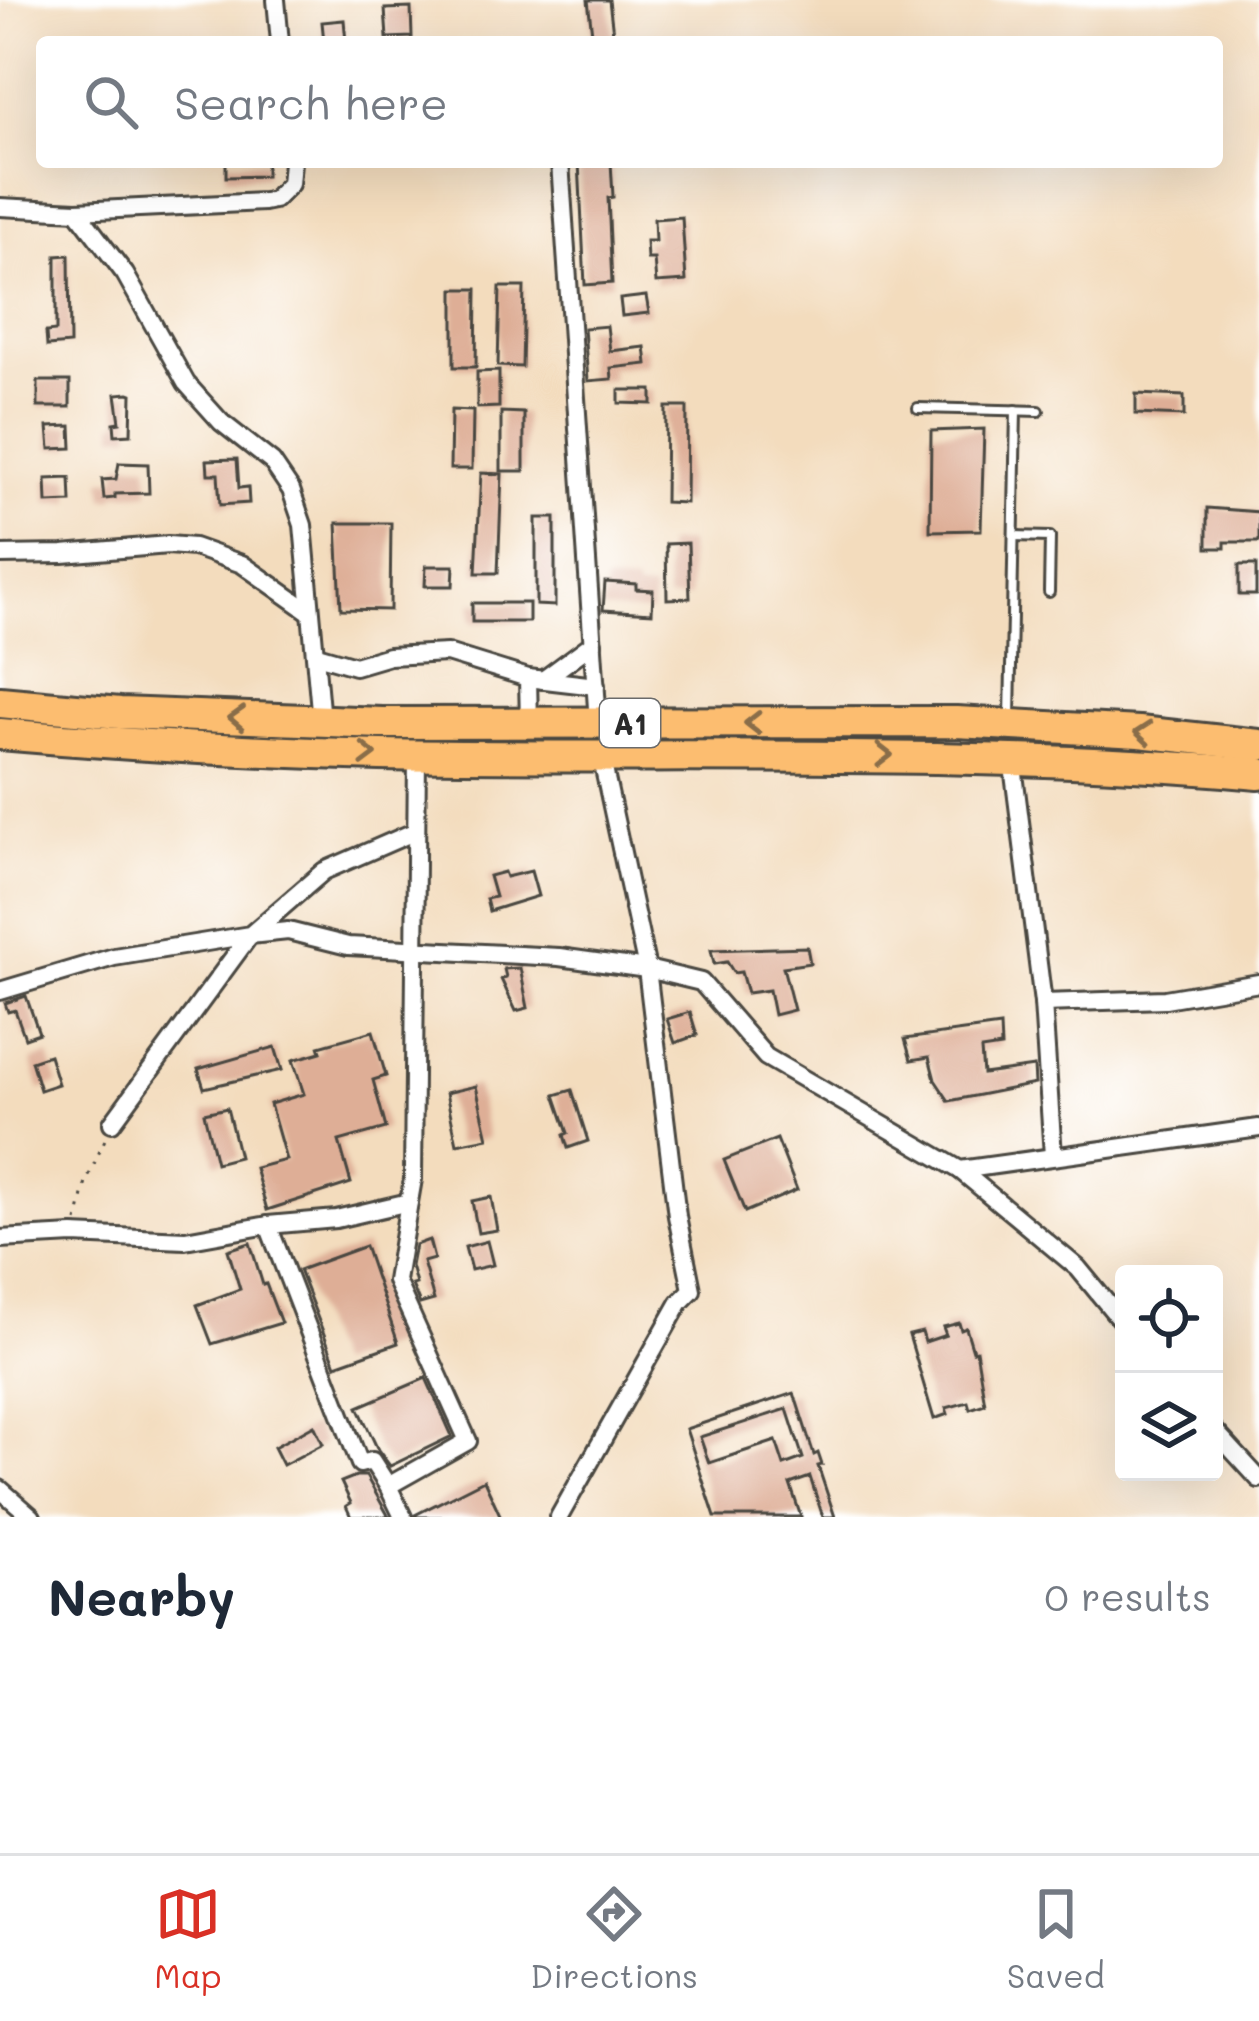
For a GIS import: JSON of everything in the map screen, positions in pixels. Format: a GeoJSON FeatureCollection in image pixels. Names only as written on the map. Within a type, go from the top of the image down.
{"type":"FeatureCollection","features":[{"type":"Feature","properties":{"kind":"highway","name":"A1"},"geometry":{"type":"LineString","coordinates":[[0,702],[321,721],[956,722],[1139,732],[1259,745]]}},
{"type":"Feature","properties":{"kind":"highway"},"geometry":{"type":"LineString","coordinates":[[956,722],[956,756]]}},
{"type":"Feature","properties":{"kind":"highway"},"geometry":{"type":"LineString","coordinates":[[520,755],[524,724]]}},
{"type":"Feature","properties":{"kind":"highway","name":"A1"},"geometry":{"type":"LineString","coordinates":[[0,734],[248,751],[1012,757],[1259,774]]}},
{"type":"Feature","properties":{"kind":"street"},"geometry":{"type":"LineString","coordinates":[[276,0],[279,36]]}},
{"type":"Feature","properties":{"kind":"street"},"geometry":{"type":"LineString","coordinates":[[0,207],[77,211],[274,200],[290,184],[291,168]]}},
{"type":"Feature","properties":{"kind":"street"},"geometry":{"type":"LineString","coordinates":[[560,168],[598,723]]}},
{"type":"Feature","properties":{"kind":"street"},"geometry":{"type":"LineString","coordinates":[[77,211],[125,274],[186,383],[221,422],[260,451],[283,476],[303,525],[321,721]]}},
{"type":"Feature","properties":{"kind":"street"},"geometry":{"type":"LineString","coordinates":[[0,555],[168,545],[194,548],[242,564],[310,612]]}},
{"type":"Feature","properties":{"kind":"street"},"geometry":{"type":"LineString","coordinates":[[524,724],[536,679],[593,643]]}},
{"type":"Feature","properties":{"kind":"street"},"geometry":{"type":"LineString","coordinates":[[316,655],[355,666],[389,656],[447,653],[536,679],[596,686]]}},
{"type":"Feature","properties":{"kind":"street"},"geometry":{"type":"LineString","coordinates":[[388,1486],[468,1441],[396,1281],[413,1179],[417,754]]}},
{"type":"Feature","properties":{"kind":"street"},"geometry":{"type":"LineString","coordinates":[[560,1517],[680,1302],[692,1290],[677,1216],[647,969],[601,754]]}},
{"type":"Feature","properties":{"kind":"street"},"geometry":{"type":"LineString","coordinates":[[1012,757],[1043,1003],[1053,1156]]}},
{"type":"Feature","properties":{"kind":"street"},"geometry":{"type":"LineString","coordinates":[[112,1123],[250,935],[324,871],[416,831]]}},
{"type":"Feature","properties":{"kind":"street"},"geometry":{"type":"LineString","coordinates":[[0,991],[114,957],[288,931],[349,946],[559,957],[701,982],[766,1057],[960,1170],[1078,1268],[1115,1313]]}},
{"type":"Feature","properties":{"kind":"street"},"geometry":{"type":"LineString","coordinates":[[1043,1003],[1165,999],[1259,983]]}},
{"type":"Feature","properties":{"kind":"street"},"geometry":{"type":"LineString","coordinates":[[960,1170],[1259,1128]]}},
{"type":"Feature","properties":{"kind":"street"},"geometry":{"type":"LineString","coordinates":[[0,1239],[74,1235],[184,1240],[335,1219],[409,1202]]}},
{"type":"Feature","properties":{"kind":"street"},"geometry":{"type":"LineString","coordinates":[[268,1225],[361,1464],[372,1461],[403,1517]]}},
{"type":"Feature","properties":{"kind":"street"},"geometry":{"type":"LineString","coordinates":[[1223,1440],[1259,1479]]}},
{"type":"Feature","properties":{"kind":"street"},"geometry":{"type":"LineString","coordinates":[[0,1489],[32,1517]]}},
{"type":"Feature","properties":{"kind":"lane"},"geometry":{"type":"LineString","coordinates":[[918,408],[1039,411]]}},
{"type":"Feature","properties":{"kind":"lane"},"geometry":{"type":"LineString","coordinates":[[1010,725],[1016,410]]}},
{"type":"Feature","properties":{"kind":"lane"},"geometry":{"type":"LineString","coordinates":[[1014,536],[1050,537],[1049,592]]}},
{"type":"Feature","properties":{"kind":"path"},"geometry":{"type":"LineString","coordinates":[[74,1235],[86,1183],[112,1123]]}},
{"type":"Feature","properties":{"kind":"building"},"geometry":{"type":"Polygon","coordinates":[[[588,0],[609,0],[613,36],[592,36],[588,0]]]}},
{"type":"Feature","properties":{"kind":"building"},"geometry":{"type":"Polygon","coordinates":[[[411,8],[412,36],[387,36],[385,9],[411,8]]]}},
{"type":"Feature","properties":{"kind":"building"},"geometry":{"type":"Polygon","coordinates":[[[344,20],[345,36],[323,36],[322,22],[344,20]]]}},
{"type":"Feature","properties":{"kind":"building"},"geometry":{"type":"Polygon","coordinates":[[[226,168],[266,168],[266,176],[226,177],[226,168]]]}},
{"type":"Feature","properties":{"kind":"building"},"geometry":{"type":"Polygon","coordinates":[[[579,168],[611,168],[612,283],[585,285],[579,168]]]}},
{"type":"Feature","properties":{"kind":"building"},"geometry":{"type":"Polygon","coordinates":[[[682,217],[686,281],[656,283],[654,259],[647,259],[646,241],[655,241],[654,219],[682,217]]]}},
{"type":"Feature","properties":{"kind":"building"},"geometry":{"type":"Polygon","coordinates":[[[69,255],[70,344],[47,346],[46,332],[56,331],[56,256],[69,255]]]}},
{"type":"Feature","properties":{"kind":"building"},"geometry":{"type":"Polygon","coordinates":[[[500,287],[524,287],[522,367],[498,366],[500,287]]]}},
{"type":"Feature","properties":{"kind":"building"},"geometry":{"type":"Polygon","coordinates":[[[454,289],[477,289],[476,367],[454,367],[454,289]]]}},
{"type":"Feature","properties":{"kind":"building"},"geometry":{"type":"Polygon","coordinates":[[[646,296],[649,313],[622,316],[620,299],[646,296]]]}},
{"type":"Feature","properties":{"kind":"building"},"geometry":{"type":"Polygon","coordinates":[[[607,326],[610,351],[645,347],[647,364],[611,368],[612,379],[588,381],[584,328],[607,326]]]}},
{"type":"Feature","properties":{"kind":"building"},"geometry":{"type":"Polygon","coordinates":[[[499,371],[499,407],[477,408],[477,372],[499,371]]]}},
{"type":"Feature","properties":{"kind":"building"},"geometry":{"type":"Polygon","coordinates":[[[38,381],[70,381],[70,407],[38,407],[38,381]]]}},
{"type":"Feature","properties":{"kind":"building"},"geometry":{"type":"Polygon","coordinates":[[[619,390],[652,390],[652,404],[619,403],[619,390]]]}},
{"type":"Feature","properties":{"kind":"building"},"geometry":{"type":"Polygon","coordinates":[[[129,393],[131,434],[115,435],[114,423],[120,422],[116,394],[129,393]]]}},
{"type":"Feature","properties":{"kind":"building"},"geometry":{"type":"Polygon","coordinates":[[[1136,394],[1184,396],[1184,416],[1136,414],[1136,394]]]}},
{"type":"Feature","properties":{"kind":"building"},"geometry":{"type":"Polygon","coordinates":[[[666,407],[687,407],[686,503],[665,502],[666,407]]]}},
{"type":"Feature","properties":{"kind":"building"},"geometry":{"type":"Polygon","coordinates":[[[451,410],[473,411],[472,469],[450,469],[451,410]]]}},
{"type":"Feature","properties":{"kind":"building"},"geometry":{"type":"Polygon","coordinates":[[[501,412],[524,413],[524,471],[501,471],[501,412]]]}},
{"type":"Feature","properties":{"kind":"building"},"geometry":{"type":"Polygon","coordinates":[[[71,426],[72,448],[50,449],[48,427],[71,426]]]}},
{"type":"Feature","properties":{"kind":"building"},"geometry":{"type":"Polygon","coordinates":[[[984,429],[981,530],[930,531],[931,431],[984,429]]]}},
{"type":"Feature","properties":{"kind":"building"},"geometry":{"type":"Polygon","coordinates":[[[237,459],[239,488],[248,487],[249,503],[220,505],[218,474],[208,474],[207,460],[237,459]]]}},
{"type":"Feature","properties":{"kind":"building"},"geometry":{"type":"Polygon","coordinates":[[[119,463],[148,464],[149,493],[104,499],[102,480],[116,479],[119,463]]]}},
{"type":"Feature","properties":{"kind":"building"},"geometry":{"type":"Polygon","coordinates":[[[481,473],[502,474],[498,573],[476,573],[481,473]]]}},
{"type":"Feature","properties":{"kind":"building"},"geometry":{"type":"Polygon","coordinates":[[[70,478],[71,502],[47,503],[46,479],[70,478]]]}},
{"type":"Feature","properties":{"kind":"building"},"geometry":{"type":"Polygon","coordinates":[[[1207,508],[1259,512],[1259,542],[1225,542],[1225,548],[1207,548],[1207,508]]]}},
{"type":"Feature","properties":{"kind":"building"},"geometry":{"type":"Polygon","coordinates":[[[536,518],[555,518],[555,606],[536,605],[536,518]]]}},
{"type":"Feature","properties":{"kind":"building"},"geometry":{"type":"Polygon","coordinates":[[[337,523],[391,523],[390,610],[341,609],[337,523]]]}},
{"type":"Feature","properties":{"kind":"building"},"geometry":{"type":"Polygon","coordinates":[[[688,543],[690,598],[667,599],[666,544],[688,543]]]}},
{"type":"Feature","properties":{"kind":"building"},"geometry":{"type":"Polygon","coordinates":[[[1239,565],[1256,565],[1256,595],[1239,595],[1239,565]]]}},
{"type":"Feature","properties":{"kind":"building"},"geometry":{"type":"Polygon","coordinates":[[[426,566],[454,566],[453,586],[425,586],[426,566]]]}},
{"type":"Feature","properties":{"kind":"building"},"geometry":{"type":"Polygon","coordinates":[[[605,582],[653,590],[652,613],[603,610],[605,582]]]}},
{"type":"Feature","properties":{"kind":"building"},"geometry":{"type":"Polygon","coordinates":[[[472,603],[529,603],[529,622],[472,622],[472,603]]]}},
{"type":"Feature","properties":{"kind":"building"},"geometry":{"type":"Polygon","coordinates":[[[531,871],[538,896],[489,911],[486,899],[495,897],[489,876],[531,871]]]}},
{"type":"Feature","properties":{"kind":"building"},"geometry":{"type":"Polygon","coordinates":[[[807,947],[810,963],[783,967],[794,1010],[774,1015],[769,990],[747,993],[741,972],[734,973],[727,962],[714,964],[711,950],[807,947]]]}},
{"type":"Feature","properties":{"kind":"building"},"geometry":{"type":"Polygon","coordinates":[[[520,968],[528,1008],[516,1011],[501,979],[506,977],[504,969],[520,968]]]}},
{"type":"Feature","properties":{"kind":"building"},"geometry":{"type":"Polygon","coordinates":[[[26,996],[39,1033],[25,1038],[15,1010],[8,1012],[5,1003],[26,996]]]}},
{"type":"Feature","properties":{"kind":"building"},"geometry":{"type":"Polygon","coordinates":[[[690,1012],[697,1035],[675,1043],[667,1019],[690,1012]]]}},
{"type":"Feature","properties":{"kind":"building"},"geometry":{"type":"Polygon","coordinates":[[[1000,1026],[1001,1047],[981,1050],[983,1074],[1034,1067],[1035,1084],[949,1101],[935,1080],[929,1057],[911,1060],[905,1039],[1000,1026]]]}},
{"type":"Feature","properties":{"kind":"building"},"geometry":{"type":"Polygon","coordinates":[[[373,1031],[386,1076],[373,1080],[386,1128],[339,1141],[351,1183],[267,1210],[255,1168],[286,1160],[270,1104],[304,1094],[293,1060],[321,1052],[319,1046],[373,1031]]]}},
{"type":"Feature","properties":{"kind":"building"},"geometry":{"type":"Polygon","coordinates":[[[275,1047],[282,1070],[204,1088],[198,1069],[275,1047]]]}},
{"type":"Feature","properties":{"kind":"building"},"geometry":{"type":"Polygon","coordinates":[[[49,1055],[58,1084],[40,1090],[31,1061],[49,1055]]]}},
{"type":"Feature","properties":{"kind":"building"},"geometry":{"type":"Polygon","coordinates":[[[476,1086],[488,1138],[457,1144],[446,1093],[476,1086]]]}},
{"type":"Feature","properties":{"kind":"building"},"geometry":{"type":"Polygon","coordinates":[[[572,1090],[588,1141],[568,1148],[555,1095],[572,1090]]]}},
{"type":"Feature","properties":{"kind":"building"},"geometry":{"type":"Polygon","coordinates":[[[227,1108],[239,1157],[216,1163],[204,1113],[227,1108]]]}},
{"type":"Feature","properties":{"kind":"building"},"geometry":{"type":"Polygon","coordinates":[[[777,1139],[797,1190],[745,1212],[724,1160],[777,1139]]]}},
{"type":"Feature","properties":{"kind":"building"},"geometry":{"type":"Polygon","coordinates":[[[491,1197],[497,1230],[478,1233],[472,1201],[491,1197]]]}},
{"type":"Feature","properties":{"kind":"building"},"geometry":{"type":"Polygon","coordinates":[[[429,1240],[434,1259],[423,1262],[434,1300],[420,1304],[411,1266],[415,1245],[429,1240]]]}},
{"type":"Feature","properties":{"kind":"building"},"geometry":{"type":"Polygon","coordinates":[[[487,1241],[493,1265],[471,1270],[465,1247],[487,1241]]]}},
{"type":"Feature","properties":{"kind":"building"},"geometry":{"type":"Polygon","coordinates":[[[250,1243],[281,1323],[212,1344],[197,1305],[240,1289],[228,1250],[250,1243]]]}},
{"type":"Feature","properties":{"kind":"building"},"geometry":{"type":"Polygon","coordinates":[[[365,1246],[398,1343],[336,1365],[299,1270],[365,1246]]]}},
{"type":"Feature","properties":{"kind":"building"},"geometry":{"type":"Polygon","coordinates":[[[959,1323],[976,1350],[985,1404],[970,1409],[968,1402],[946,1408],[948,1414],[934,1419],[909,1335],[922,1332],[925,1342],[946,1335],[943,1327],[959,1323]]]}},
{"type":"Feature","properties":{"kind":"building"},"geometry":{"type":"Polygon","coordinates":[[[426,1378],[452,1436],[390,1466],[358,1407],[426,1378]]]}},
{"type":"Feature","properties":{"kind":"building"},"geometry":{"type":"Polygon","coordinates":[[[794,1393],[814,1455],[818,1453],[822,1465],[818,1466],[835,1517],[823,1517],[810,1477],[790,1484],[801,1517],[715,1517],[686,1429],[794,1393]],[[787,1409],[700,1437],[709,1463],[776,1441],[784,1465],[803,1458],[787,1409]]]}},
{"type":"Feature","properties":{"kind":"building"},"geometry":{"type":"Polygon","coordinates":[[[314,1425],[323,1444],[283,1465],[274,1447],[314,1425]]]}},
{"type":"Feature","properties":{"kind":"building"},"geometry":{"type":"Polygon","coordinates":[[[366,1476],[389,1517],[351,1517],[346,1506],[351,1503],[341,1482],[366,1476]]]}},
{"type":"Feature","properties":{"kind":"building"},"geometry":{"type":"Polygon","coordinates":[[[484,1480],[501,1517],[416,1517],[415,1515],[484,1480]]]}}]}
